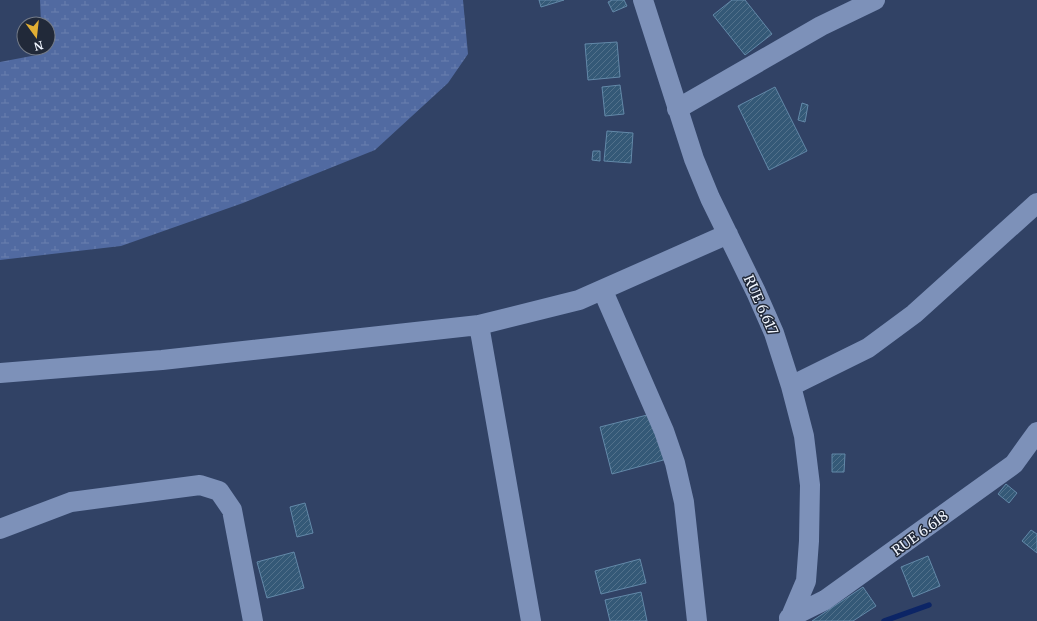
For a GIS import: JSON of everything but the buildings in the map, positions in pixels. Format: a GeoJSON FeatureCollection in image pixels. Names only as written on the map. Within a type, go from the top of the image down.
{"type":"FeatureCollection","features":[{"type":"Feature","properties":{"kind":"street","name":"RUE 6.617"},"geometry":{"type":"LineString","coordinates":[[643,0],[694,159],[774,333],[791,386],[804,436],[810,485],[809,541],[806,581],[789,620]]}},
{"type":"Feature","properties":{"kind":"street"},"geometry":{"type":"LineString","coordinates":[[677,109],[821,26],[875,0]]}},
{"type":"Feature","properties":{"kind":"street"},"geometry":{"type":"LineString","coordinates":[[791,386],[868,348],[914,314],[1037,203]]}},
{"type":"Feature","properties":{"kind":"street"},"geometry":{"type":"LineString","coordinates":[[0,373],[162,360],[479,325],[579,300],[604,291],[728,234]]}},
{"type":"Feature","properties":{"kind":"street"},"geometry":{"type":"LineString","coordinates":[[604,291],[664,431],[675,463],[684,502],[697,621]]}},
{"type":"Feature","properties":{"kind":"street"},"geometry":{"type":"LineString","coordinates":[[479,325],[531,621]]}},
{"type":"Feature","properties":{"kind":"street","name":"RUE 6.618"},"geometry":{"type":"LineString","coordinates":[[789,620],[825,600],[1014,464],[1037,432]]}},
{"type":"Feature","properties":{"kind":"street"},"geometry":{"type":"LineString","coordinates":[[0,529],[71,502],[200,485],[219,491],[228,502],[232,510],[253,621]]}},
{"type":"Feature","properties":{"kind":"green space"},"geometry":{"type":"Polygon","coordinates":[[[40,0],[463,0],[468,54],[448,83],[375,150],[243,203],[121,246],[0,260],[0,62],[32,56],[56,56],[56,16],[41,16],[40,0]]]}},
{"type":"Feature","properties":{"kind":"waterway"},"geometry":{"type":"LineString","coordinates":[[884,621],[929,605]]}}]}
